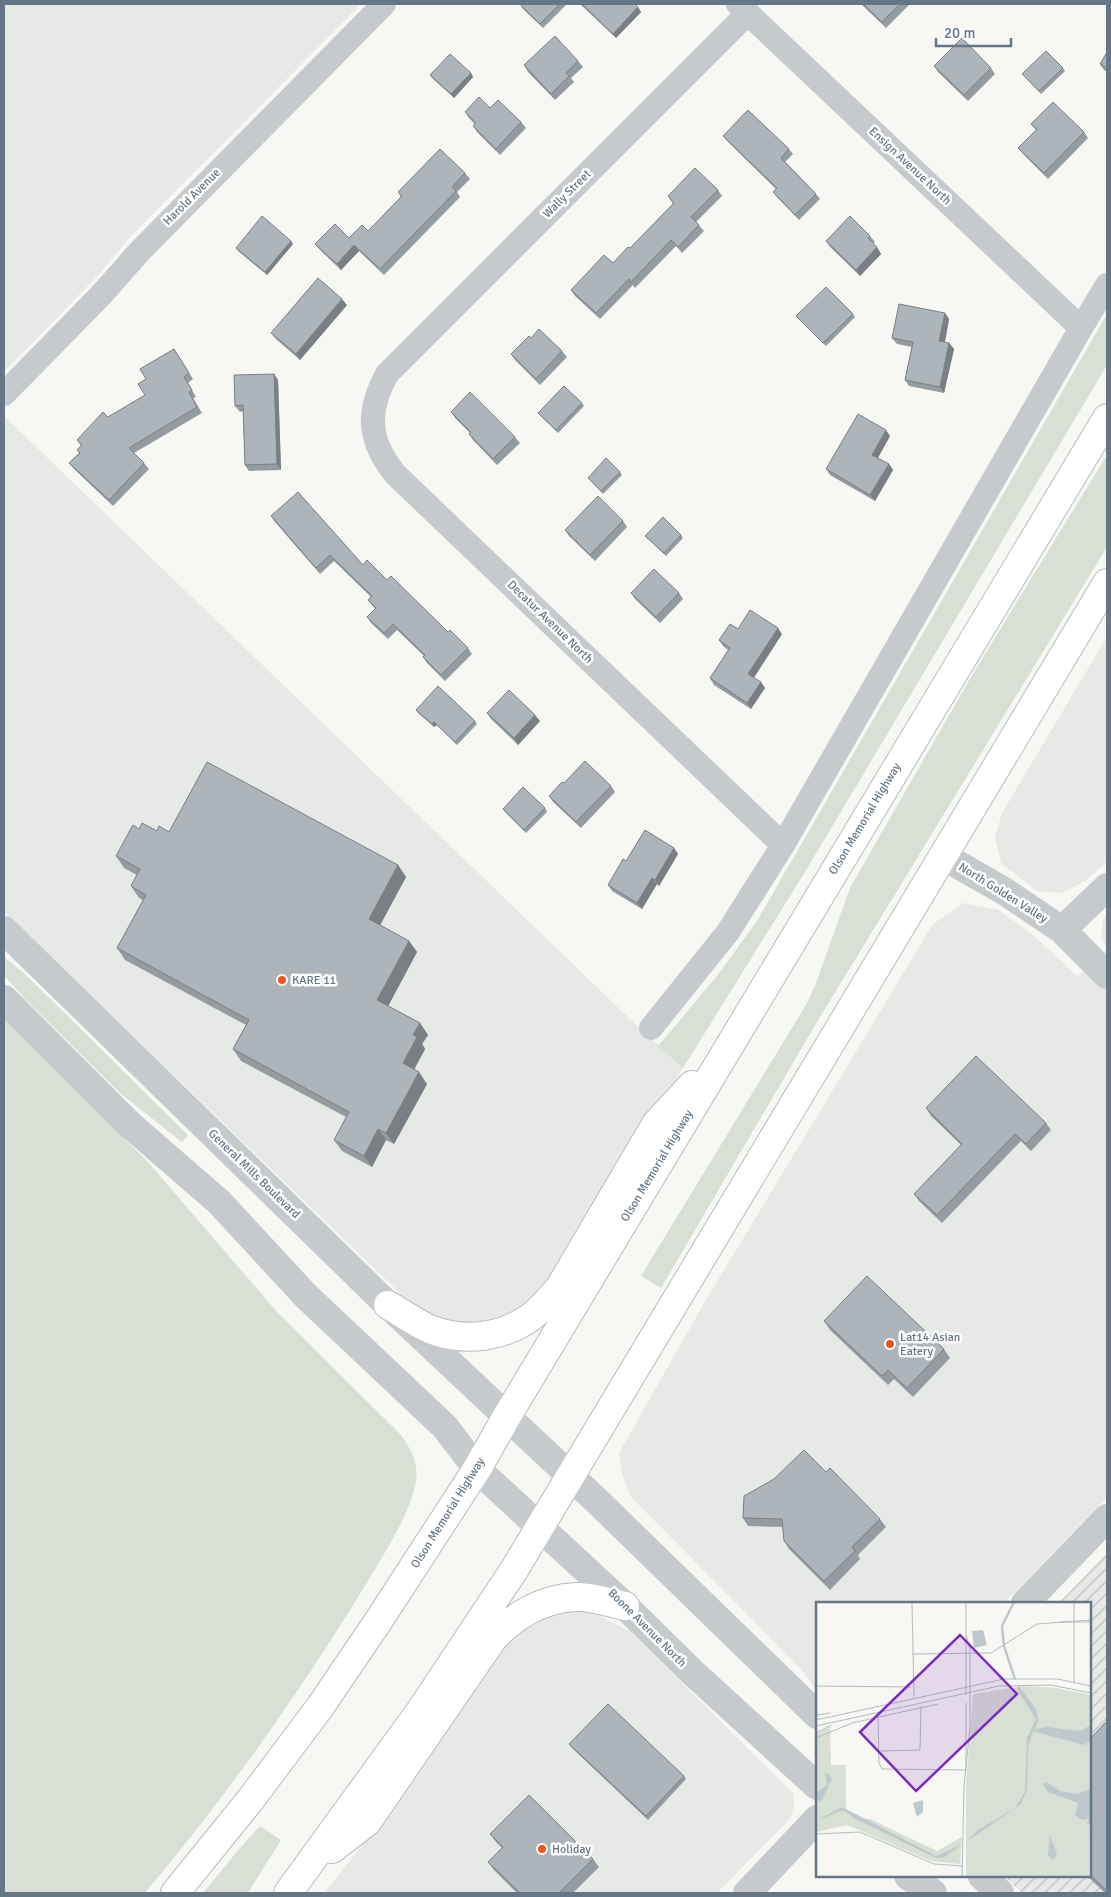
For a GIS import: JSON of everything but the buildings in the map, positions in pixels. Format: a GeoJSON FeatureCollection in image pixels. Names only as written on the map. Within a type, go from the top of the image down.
{"type":"FeatureCollection","features":[{"type":"Feature","properties":{"kind":"highway","name":"Olson Memorial Highway"},"geometry":{"type":"LineString","coordinates":[[174,1893],[250,1800],[320,1707],[477,1469],[731,1041],[1107,418]]}},
{"type":"Feature","properties":{"kind":"highway"},"geometry":{"type":"LineString","coordinates":[[288,1893],[359,1798],[426,1703],[514,1570],[1107,583]]}},
{"type":"Feature","properties":{"kind":"highway"},"geometry":{"type":"LineString","coordinates":[[388,1305],[434,1331],[459,1336],[480,1337],[501,1333],[518,1326],[533,1316],[560,1287],[656,1124],[731,1041]]}},
{"type":"Feature","properties":{"kind":"highway"},"geometry":{"type":"LineString","coordinates":[[304,1872],[367,1822],[492,1640],[505,1625],[535,1607],[577,1596],[625,1606]]}},
{"type":"Feature","properties":{"kind":"street","name":"Harold Avenue"},"geometry":{"type":"LineString","coordinates":[[4,394],[102,294],[139,252],[384,4]]}},
{"type":"Feature","properties":{"kind":"street","name":"Ensign Avenue North"},"geometry":{"type":"LineString","coordinates":[[743,9],[1081,328]]}},
{"type":"Feature","properties":{"kind":"street","name":"Wally Street"},"geometry":{"type":"LineString","coordinates":[[387,374],[743,9]]}},
{"type":"Feature","properties":{"kind":"street"},"geometry":{"type":"LineString","coordinates":[[651,1028],[728,932],[783,845],[1107,286]]}},
{"type":"Feature","properties":{"kind":"street","name":"Decatur Avenue North"},"geometry":{"type":"LineString","coordinates":[[387,374],[379,388],[373,407],[372,420],[378,446],[384,460],[396,475],[783,845]]}},
{"type":"Feature","properties":{"kind":"street","name":"North Golden Valley"},"geometry":{"type":"LineString","coordinates":[[943,856],[1004,891],[1062,930]]}},
{"type":"Feature","properties":{"kind":"street"},"geometry":{"type":"LineString","coordinates":[[1107,887],[1062,930],[1107,975]]}},
{"type":"Feature","properties":{"kind":"street","name":"General Mills Boulevard"},"geometry":{"type":"LineString","coordinates":[[4,930],[388,1305],[507,1416]]}},
{"type":"Feature","properties":{"kind":"street"},"geometry":{"type":"LineString","coordinates":[[4,999],[128,1124],[219,1202],[306,1296],[445,1427],[477,1469]]}},
{"type":"Feature","properties":{"kind":"street"},"geometry":{"type":"LineString","coordinates":[[507,1416],[816,1714]]}},
{"type":"Feature","properties":{"kind":"street","name":"Boone Avenue North"},"geometry":{"type":"LineString","coordinates":[[477,1469],[625,1606],[690,1672],[816,1785]]}},
{"type":"Feature","properties":{"kind":"street"},"geometry":{"type":"LineString","coordinates":[[1026,1602],[1107,1518]]}},
{"type":"Feature","properties":{"kind":"street"},"geometry":{"type":"LineString","coordinates":[[747,1893],[816,1821]]}},
{"type":"Feature","properties":{"kind":"street"},"geometry":{"type":"LineString","coordinates":[[909,1877],[933,1893]]}},
{"type":"Feature","properties":{"kind":"street"},"geometry":{"type":"LineString","coordinates":[[983,1877],[1000,1893]]}},
{"type":"Feature","properties":{"kind":"shaded area"},"geometry":{"type":"Polygon","coordinates":[[[4,4],[361,4],[131,236],[102,271],[4,372],[4,4]]]}},
{"type":"Feature","properties":{"kind":"shaded area"},"geometry":{"type":"Polygon","coordinates":[[[1107,314],[1107,365],[808,867],[683,1068],[658,1046],[717,976],[757,921],[1107,314]]]}},
{"type":"Feature","properties":{"kind":"shaded area"},"geometry":{"type":"Polygon","coordinates":[[[5,417],[683,1068],[557,1275],[535,1298],[511,1314],[477,1323],[458,1322],[437,1316],[418,1307],[404,1297],[4,912],[5,417]]]}},
{"type":"Feature","properties":{"kind":"shaded area"},"geometry":{"type":"Polygon","coordinates":[[[1107,455],[1107,547],[817,1022],[661,1288],[641,1276],[806,1005],[816,983],[850,888],[971,677],[1107,455]]]}},
{"type":"Feature","properties":{"kind":"shaded area"},"geometry":{"type":"Polygon","coordinates":[[[1107,637],[1107,862],[1085,881],[1062,893],[1037,891],[1001,863],[995,837],[1002,813],[1107,637]]]}},
{"type":"Feature","properties":{"kind":"shaded area"},"geometry":{"type":"Polygon","coordinates":[[[963,903],[999,910],[1033,935],[1078,977],[1107,949],[1107,1497],[1005,1602],[816,1602],[816,1690],[801,1669],[631,1497],[622,1474],[619,1453],[703,1305],[933,924],[963,903]]]}},
{"type":"Feature","properties":{"kind":"shaded area"},"geometry":{"type":"Polygon","coordinates":[[[1107,915],[1107,949],[1101,937],[1103,920],[1107,915]]]}},
{"type":"Feature","properties":{"kind":"shaded area"},"geometry":{"type":"Polygon","coordinates":[[[4,957],[25,974],[188,1135],[182,1142],[121,1094],[26,1000],[4,975],[4,957]]]}},
{"type":"Feature","properties":{"kind":"shaded area"},"geometry":{"type":"Polygon","coordinates":[[[4,1018],[148,1162],[277,1312],[400,1434],[408,1446],[416,1465],[415,1486],[406,1513],[383,1556],[336,1633],[285,1710],[231,1785],[145,1893],[4,1893],[4,1018]]]}},
{"type":"Feature","properties":{"kind":"shaded area"},"geometry":{"type":"Polygon","coordinates":[[[1107,1553],[1107,1893],[1022,1893],[1005,1877],[1091,1877],[1091,1602],[1060,1602],[1107,1553]]]}},
{"type":"Feature","properties":{"kind":"shaded area"},"geometry":{"type":"Polygon","coordinates":[[[567,1608],[599,1615],[630,1632],[794,1794],[794,1806],[790,1819],[717,1893],[324,1893],[365,1842],[500,1648],[529,1619],[567,1608]]]}},
{"type":"Feature","properties":{"kind":"shaded area"},"geometry":{"type":"Polygon","coordinates":[[[260,1826],[281,1840],[248,1893],[203,1893],[240,1848],[260,1826]]]}},
{"type":"Feature","properties":{"kind":"place","name":"KARE 11"},"geometry":{"type":"Point","coordinates":[282,980]}},
{"type":"Feature","properties":{"kind":"place","name":"Lat14 Asian Eatery"},"geometry":{"type":"Point","coordinates":[890,1344]}},
{"type":"Feature","properties":{"kind":"place","name":"Holiday"},"geometry":{"type":"Point","coordinates":[542,1849]}}]}
